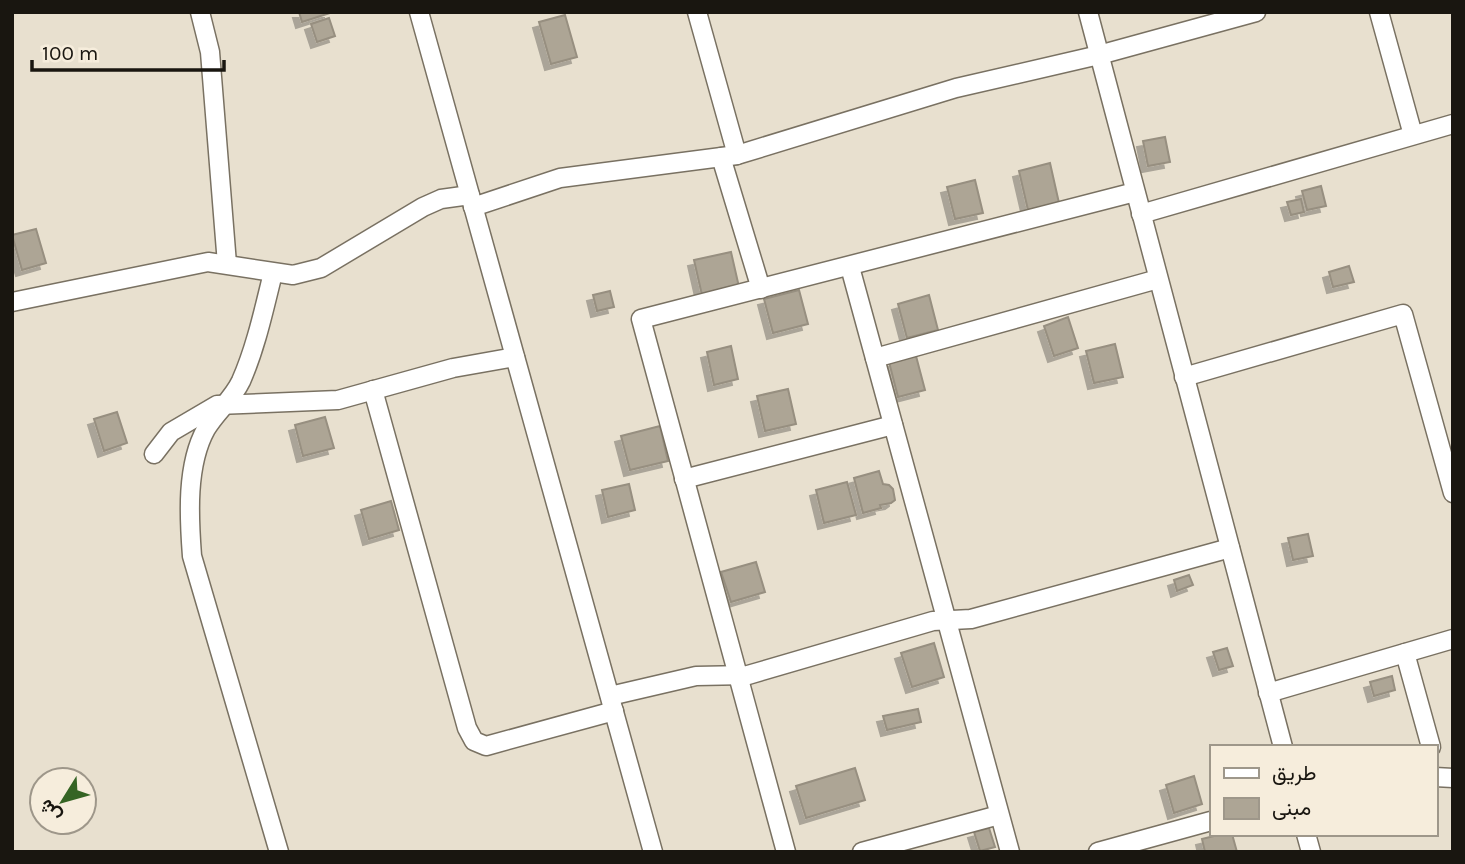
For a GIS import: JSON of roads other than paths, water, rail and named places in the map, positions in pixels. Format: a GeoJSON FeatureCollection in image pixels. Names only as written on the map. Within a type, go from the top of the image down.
{"type":"FeatureCollection","features":[{"type":"Feature","properties":{"kind":"street"},"geometry":{"type":"LineString","coordinates":[[200,12],[210,52],[227,264]]}},
{"type":"Feature","properties":{"kind":"street"},"geometry":{"type":"LineString","coordinates":[[419,12],[653,852]]}},
{"type":"Feature","properties":{"kind":"street"},"geometry":{"type":"LineString","coordinates":[[697,12],[761,289]]}},
{"type":"Feature","properties":{"kind":"street"},"geometry":{"type":"LineString","coordinates":[[1088,12],[1282,745]]}},
{"type":"Feature","properties":{"kind":"street"},"geometry":{"type":"LineString","coordinates":[[12,302],[208,261],[293,275],[321,268],[441,199],[471,201],[560,178],[729,156],[956,88],[1099,55],[1256,12]]}},
{"type":"Feature","properties":{"kind":"street"},"geometry":{"type":"LineString","coordinates":[[1380,12],[1413,135]]}},
{"type":"Feature","properties":{"kind":"street"},"geometry":{"type":"LineString","coordinates":[[1141,214],[1453,124]]}},
{"type":"Feature","properties":{"kind":"street"},"geometry":{"type":"LineString","coordinates":[[786,852],[640,319],[1135,192]]}},
{"type":"Feature","properties":{"kind":"street"},"geometry":{"type":"LineString","coordinates":[[850,267],[1010,852]]}},
{"type":"Feature","properties":{"kind":"street"},"geometry":{"type":"LineString","coordinates":[[273,273],[242,380],[207,428],[198,449],[188,509],[192,556],[279,852]]}},
{"type":"Feature","properties":{"kind":"street"},"geometry":{"type":"LineString","coordinates":[[875,358],[1158,279]]}},
{"type":"Feature","properties":{"kind":"street"},"geometry":{"type":"LineString","coordinates":[[1184,377],[1403,314],[1449,469],[1453,493]]}},
{"type":"Feature","properties":{"kind":"street"},"geometry":{"type":"LineString","coordinates":[[154,454],[171,432],[217,405],[338,400],[453,368],[515,357]]}},
{"type":"Feature","properties":{"kind":"street"},"geometry":{"type":"LineString","coordinates":[[373,390],[467,728],[474,741],[486,747],[696,676],[748,675],[933,621],[971,620],[1230,548]]}},
{"type":"Feature","properties":{"kind":"street"},"geometry":{"type":"LineString","coordinates":[[684,479],[893,425]]}},
{"type":"Feature","properties":{"kind":"street"},"geometry":{"type":"LineString","coordinates":[[1268,693],[1453,639]]}},
{"type":"Feature","properties":{"kind":"street"},"geometry":{"type":"LineString","coordinates":[[1405,653],[1430,745]]}},
{"type":"Feature","properties":{"kind":"street"},"geometry":{"type":"LineString","coordinates":[[862,852],[999,815]]}},
{"type":"Feature","properties":{"kind":"street"},"geometry":{"type":"LineString","coordinates":[[1098,852],[1210,821]]}}]}
